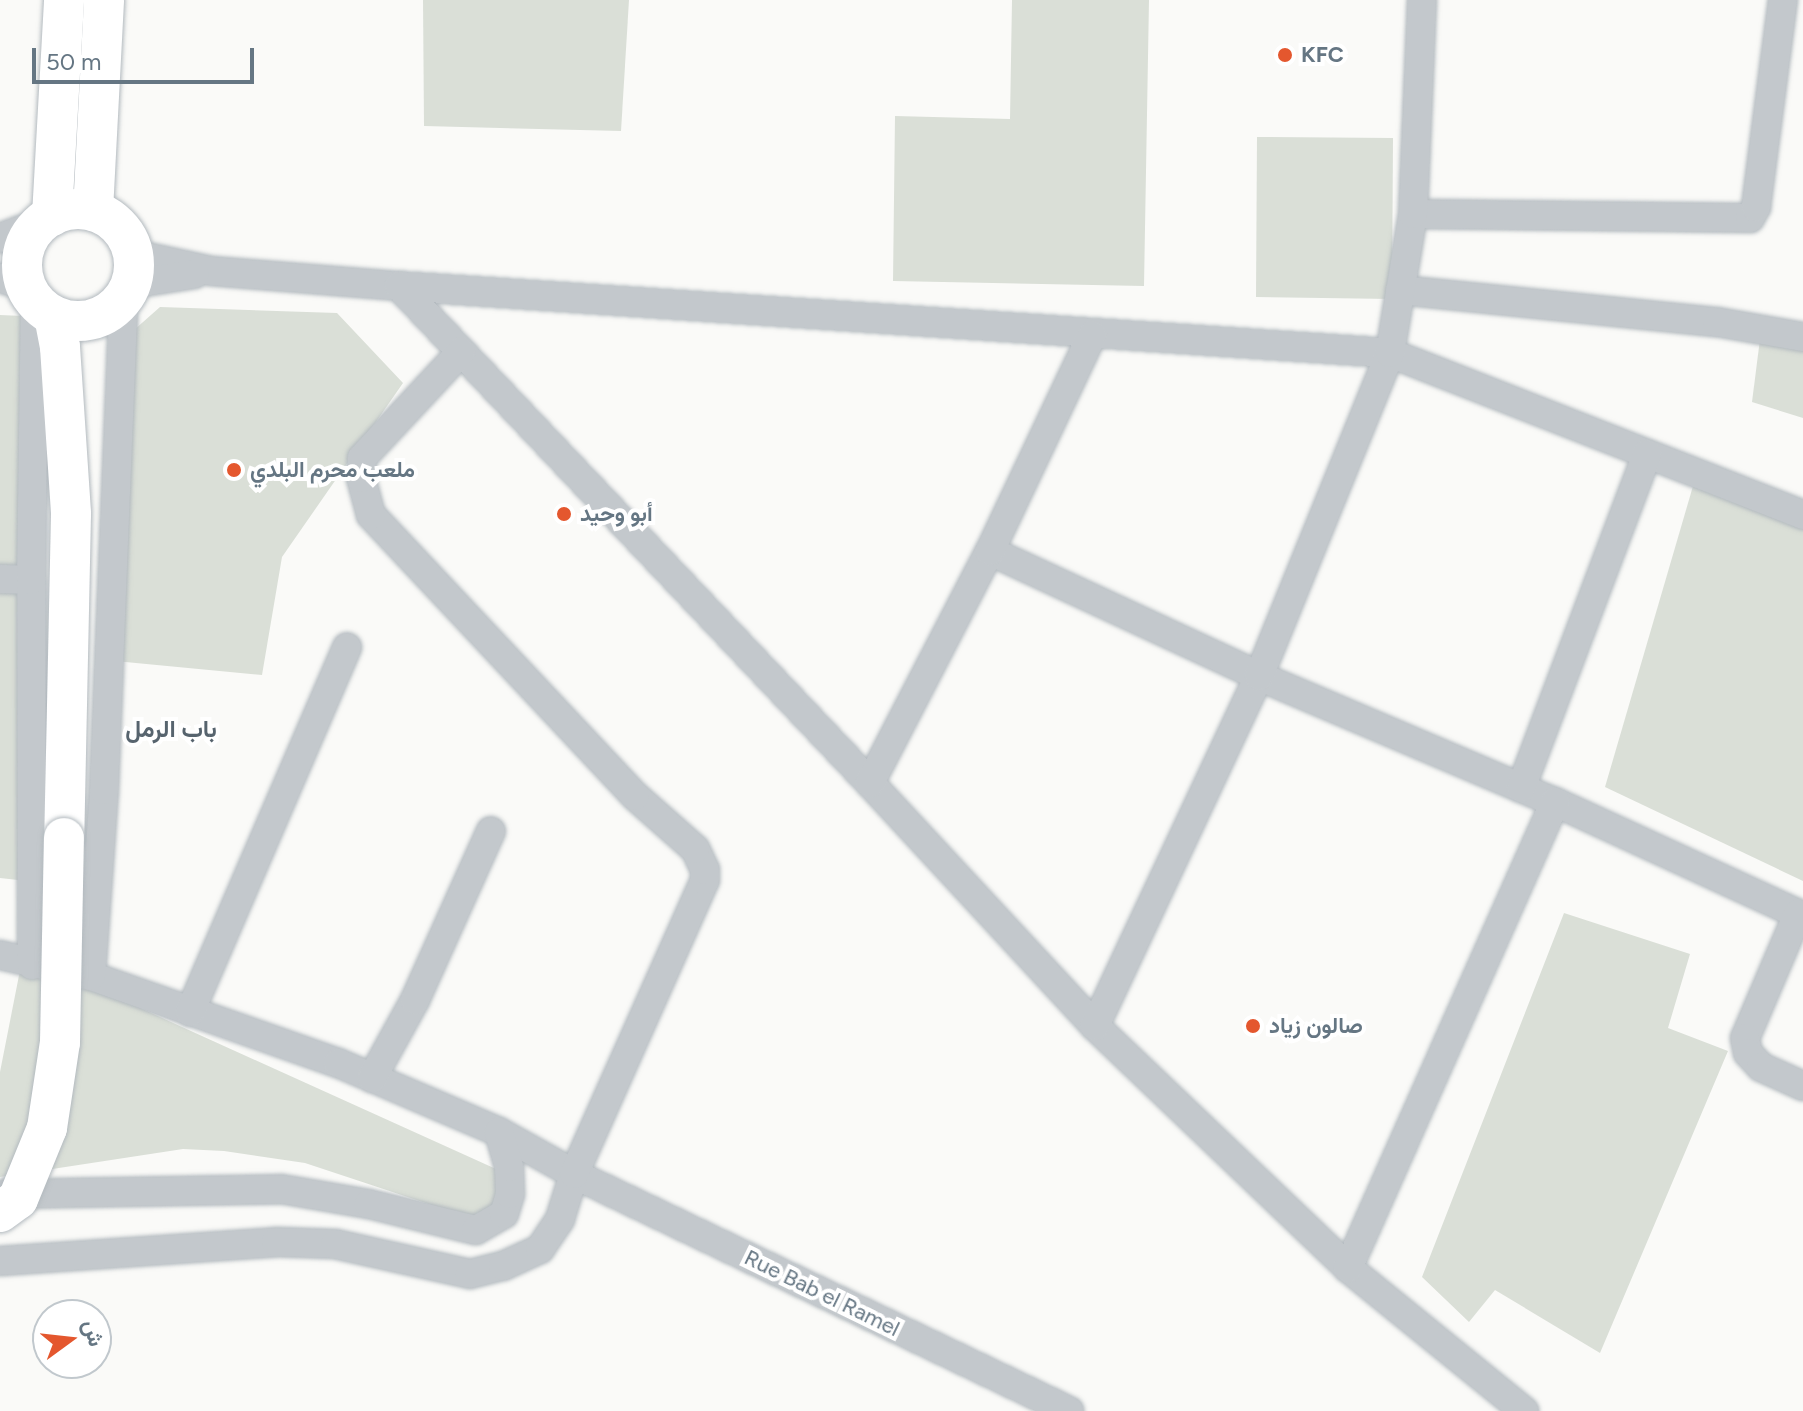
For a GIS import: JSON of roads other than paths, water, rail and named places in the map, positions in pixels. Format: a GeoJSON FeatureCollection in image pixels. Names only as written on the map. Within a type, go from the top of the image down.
{"type":"FeatureCollection","features":[{"type":"Feature","properties":{"kind":"street"},"geometry":{"type":"LineString","coordinates":[[32,965],[29,295],[23,269],[24,251],[48,218],[64,0]]}},
{"type":"Feature","properties":{"kind":"street"},"geometry":{"type":"LineString","coordinates":[[93,211],[104,0]]}},
{"type":"Feature","properties":{"kind":"street"},"geometry":{"type":"LineString","coordinates":[[1095,1026],[1259,676],[1390,353],[1413,214],[1422,0]]}},
{"type":"Feature","properties":{"kind":"street"},"geometry":{"type":"LineString","coordinates":[[1413,214],[1750,218],[1756,207],[1783,0]]}},
{"type":"Feature","properties":{"kind":"street"},"geometry":{"type":"LineString","coordinates":[[0,238],[79,209],[93,211],[119,227],[122,290],[104,790],[91,976]]}},
{"type":"Feature","properties":{"kind":"street"},"geometry":{"type":"LineString","coordinates":[[29,295],[71,321],[122,290],[144,282],[211,271],[1092,335],[1390,353],[1803,515]]}},
{"type":"Feature","properties":{"kind":"street"},"geometry":{"type":"LineString","coordinates":[[0,1212],[18,1199],[47,1128],[60,1042],[71,514],[89,346],[122,290],[211,271]]}},
{"type":"Feature","properties":{"kind":"street"},"geometry":{"type":"LineString","coordinates":[[399,286],[870,783],[1095,1026],[1348,1268],[1515,1409]]}},
{"type":"Feature","properties":{"kind":"street"},"geometry":{"type":"LineString","coordinates":[[1400,290],[1717,322],[1803,337]]}},
{"type":"Feature","properties":{"kind":"street"},"geometry":{"type":"LineString","coordinates":[[29,295],[60,347],[71,514]]}},
{"type":"Feature","properties":{"kind":"street"},"geometry":{"type":"LineString","coordinates":[[870,783],[990,551],[1092,335]]}},
{"type":"Feature","properties":{"kind":"street"},"geometry":{"type":"LineString","coordinates":[[0,1261],[276,1242],[335,1244],[470,1274],[503,1266],[540,1249],[560,1219],[574,1174],[705,880],[705,870],[695,849],[635,796],[371,515],[361,478],[362,458],[461,352]]}},
{"type":"Feature","properties":{"kind":"street"},"geometry":{"type":"LineString","coordinates":[[1521,788],[1647,454]]}},
{"type":"Feature","properties":{"kind":"street"},"geometry":{"type":"LineString","coordinates":[[990,551],[1259,676],[1555,802],[1801,915],[1745,1038],[1748,1053],[1761,1067],[1803,1086]]}},
{"type":"Feature","properties":{"kind":"street"},"geometry":{"type":"LineString","coordinates":[[0,579],[31,580]]}},
{"type":"Feature","properties":{"kind":"street"},"geometry":{"type":"LineString","coordinates":[[190,1012],[347,647]]}},
{"type":"Feature","properties":{"kind":"street"},"geometry":{"type":"LineString","coordinates":[[1348,1268],[1555,802]]}},
{"type":"Feature","properties":{"kind":"street"},"geometry":{"type":"LineString","coordinates":[[372,1078],[415,1000],[491,831]]}},
{"type":"Feature","properties":{"kind":"street","name":"Rue Bab el Ramel"},"geometry":{"type":"LineString","coordinates":[[0,955],[32,965],[91,976],[372,1078],[499,1132],[574,1174],[1069,1411]]}},
{"type":"Feature","properties":{"kind":"street"},"geometry":{"type":"LineString","coordinates":[[0,1195],[281,1189],[369,1204],[476,1230],[504,1214],[510,1194],[509,1167],[499,1132]]}},
{"type":"Feature","properties":{"kind":"place","name":"KFC"},"geometry":{"type":"Point","coordinates":[1285,55]}},
{"type":"Feature","properties":{"kind":"place","name":"ملعب محرم البلدي"},"geometry":{"type":"Point","coordinates":[234,470]}},
{"type":"Feature","properties":{"kind":"place","name":"أبو وحيد"},"geometry":{"type":"Point","coordinates":[564,514]}},
{"type":"Feature","properties":{"kind":"place","name":"صالون زياد"},"geometry":{"type":"Point","coordinates":[1253,1026]}},
{"type":"Feature","properties":{"kind":"district","name":"باب الرمل"},"geometry":{"type":"Point","coordinates":[171,729]}}]}
